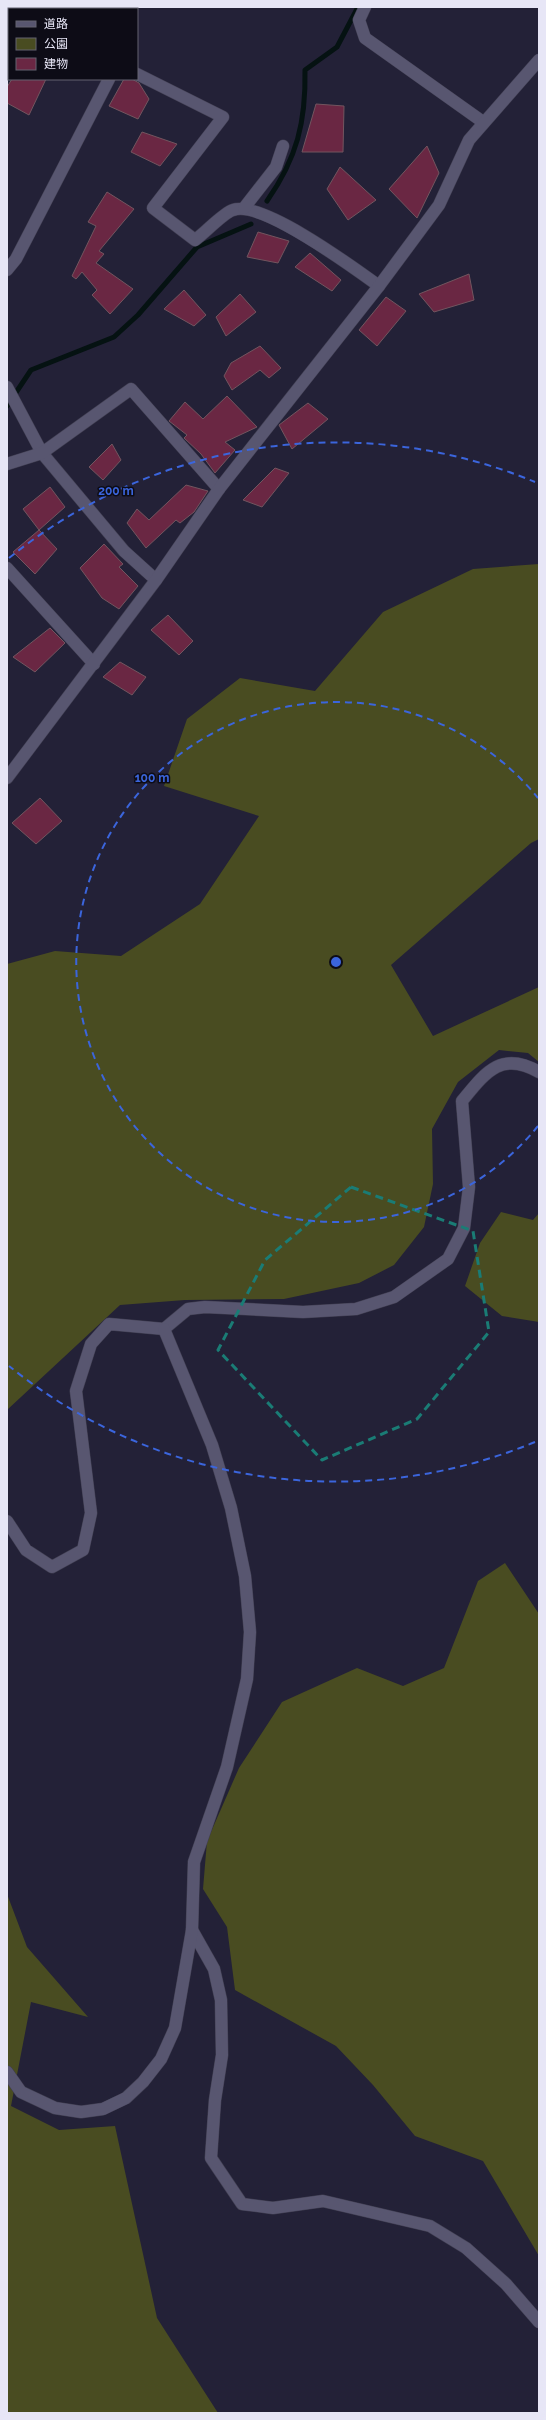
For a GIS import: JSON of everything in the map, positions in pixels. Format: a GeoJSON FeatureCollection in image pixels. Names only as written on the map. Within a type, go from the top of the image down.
{"type":"FeatureCollection","features":[{"type":"Feature","properties":{"kind":"street"},"geometry":{"type":"LineString","coordinates":[[365,7],[359,20],[365,38],[483,122]]}},
{"type":"Feature","properties":{"kind":"street"},"geometry":{"type":"LineString","coordinates":[[7,778],[156,580],[219,489],[379,286],[439,205],[469,140],[483,122],[539,60]]}},
{"type":"Feature","properties":{"kind":"street"},"geometry":{"type":"LineString","coordinates":[[138,74],[223,117],[152,208],[196,240],[232,210],[244,208],[252,209],[325,247],[379,286]]}},
{"type":"Feature","properties":{"kind":"street"},"geometry":{"type":"LineString","coordinates":[[7,270],[16,259],[107,80]]}},
{"type":"Feature","properties":{"kind":"street"},"geometry":{"type":"LineString","coordinates":[[244,208],[276,167],[283,146]]}},
{"type":"Feature","properties":{"kind":"street"},"geometry":{"type":"LineString","coordinates":[[7,387],[42,453],[124,551],[156,580]]}},
{"type":"Feature","properties":{"kind":"street"},"geometry":{"type":"LineString","coordinates":[[7,464],[42,453],[131,389],[219,489]]}},
{"type":"Feature","properties":{"kind":"street"},"geometry":{"type":"LineString","coordinates":[[7,568],[94,664]]}},
{"type":"Feature","properties":{"kind":"street"},"geometry":{"type":"LineString","coordinates":[[7,1521],[26,1550],[52,1567],[83,1550],[92,1513],[76,1391],[91,1344],[109,1324],[164,1329],[188,1309],[205,1307],[303,1312],[356,1309],[394,1297],[448,1259],[464,1228],[469,1187],[462,1101],[484,1074],[503,1063],[529,1066],[539,1072]]}},
{"type":"Feature","properties":{"kind":"street"},"geometry":{"type":"LineString","coordinates":[[7,2072],[21,2092],[56,2108],[88,2111],[103,2109],[126,2098],[143,2082],[161,2059],[175,2028],[192,1930],[194,1862],[227,1767],[247,1680],[250,1632],[245,1576],[230,1508],[212,1445],[164,1329]]}},
{"type":"Feature","properties":{"kind":"street"},"geometry":{"type":"LineString","coordinates":[[192,1930],[214,1969],[221,2000],[222,2055],[215,2100],[211,2158],[242,2204],[273,2208],[323,2201],[430,2226],[466,2248],[506,2284],[539,2322]]}},
{"type":"Feature","properties":{"kind":"highlighted area"},"geometry":{"type":"Polygon","coordinates":[[[351,1187],[473,1231],[489,1332],[417,1419],[322,1460],[218,1350],[265,1260],[351,1187]]]}},
{"type":"Feature","properties":{"kind":"green space"},"geometry":{"type":"Polygon","coordinates":[[[539,564],[539,839],[531,843],[391,965],[433,1036],[539,987],[539,1062],[528,1053],[499,1050],[458,1082],[432,1129],[433,1184],[424,1227],[394,1265],[359,1283],[284,1299],[185,1300],[120,1305],[7,1410],[7,964],[55,951],[121,956],[200,904],[259,816],[164,786],[187,719],[240,678],[315,691],[383,612],[473,569],[539,564]]]}},
{"type":"Feature","properties":{"kind":"green space"},"geometry":{"type":"Polygon","coordinates":[[[501,1212],[533,1220],[539,1213],[539,1322],[502,1316],[465,1286],[480,1243],[501,1212]]]}},
{"type":"Feature","properties":{"kind":"green space"},"geometry":{"type":"Polygon","coordinates":[[[505,1563],[539,1614],[539,2256],[483,2161],[415,2136],[373,2085],[336,2046],[235,1990],[227,1927],[203,1889],[207,1841],[239,1768],[282,1702],[357,1668],[403,1686],[444,1668],[478,1581],[505,1563]]]}},
{"type":"Feature","properties":{"kind":"green space"},"geometry":{"type":"Polygon","coordinates":[[[7,1894],[27,1947],[88,2017],[31,2002],[11,2106],[59,2130],[115,2126],[157,2318],[218,2413],[7,2413],[7,1894]]]}},
{"type":"Feature","properties":{"kind":"building"},"geometry":{"type":"Polygon","coordinates":[[[11,80],[46,80],[29,115],[7,103],[7,87],[11,80]]]}},
{"type":"Feature","properties":{"kind":"building"},"geometry":{"type":"Polygon","coordinates":[[[123,80],[134,80],[139,83],[149,99],[138,119],[109,106],[123,80]]]}},
{"type":"Feature","properties":{"kind":"building"},"geometry":{"type":"Polygon","coordinates":[[[316,104],[344,106],[343,152],[302,152],[316,104]]]}},
{"type":"Feature","properties":{"kind":"building"},"geometry":{"type":"Polygon","coordinates":[[[142,132],[177,144],[160,166],[131,152],[142,132]]]}},
{"type":"Feature","properties":{"kind":"building"},"geometry":{"type":"Polygon","coordinates":[[[427,146],[439,173],[417,218],[389,189],[427,146]]]}},
{"type":"Feature","properties":{"kind":"building"},"geometry":{"type":"Polygon","coordinates":[[[340,167],[376,200],[348,220],[327,189],[340,167]]]}},
{"type":"Feature","properties":{"kind":"building"},"geometry":{"type":"Polygon","coordinates":[[[107,192],[134,209],[99,251],[104,254],[96,263],[133,289],[110,314],[92,295],[97,290],[82,272],[76,279],[72,276],[96,226],[88,222],[107,192]]]}},
{"type":"Feature","properties":{"kind":"building"},"geometry":{"type":"Polygon","coordinates":[[[258,232],[289,241],[278,263],[247,257],[258,232]]]}},
{"type":"Feature","properties":{"kind":"building"},"geometry":{"type":"Polygon","coordinates":[[[310,253],[341,280],[332,291],[295,267],[310,253]]]}},
{"type":"Feature","properties":{"kind":"building"},"geometry":{"type":"Polygon","coordinates":[[[469,274],[474,300],[434,312],[419,294],[469,274]]]}},
{"type":"Feature","properties":{"kind":"building"},"geometry":{"type":"Polygon","coordinates":[[[184,290],[206,315],[194,326],[164,309],[184,290]]]}},
{"type":"Feature","properties":{"kind":"building"},"geometry":{"type":"Polygon","coordinates":[[[240,294],[256,312],[226,336],[216,317],[240,294]]]}},
{"type":"Feature","properties":{"kind":"building"},"geometry":{"type":"Polygon","coordinates":[[[386,297],[406,311],[377,346],[359,330],[386,297]]]}},
{"type":"Feature","properties":{"kind":"building"},"geometry":{"type":"Polygon","coordinates":[[[260,346],[281,368],[269,378],[260,370],[232,390],[224,376],[231,363],[260,346]]]}},
{"type":"Feature","properties":{"kind":"building"},"geometry":{"type":"Polygon","coordinates":[[[227,396],[257,427],[225,442],[235,450],[215,473],[201,454],[184,438],[187,435],[169,421],[185,402],[203,419],[227,396]]]}},
{"type":"Feature","properties":{"kind":"building"},"geometry":{"type":"Polygon","coordinates":[[[308,403],[328,419],[292,449],[279,425],[308,403]]]}},
{"type":"Feature","properties":{"kind":"building"},"geometry":{"type":"Polygon","coordinates":[[[112,444],[121,460],[103,480],[89,467],[112,444]]]}},
{"type":"Feature","properties":{"kind":"building"},"geometry":{"type":"Polygon","coordinates":[[[275,468],[289,473],[262,507],[243,500],[275,468]]]}},
{"type":"Feature","properties":{"kind":"building"},"geometry":{"type":"Polygon","coordinates":[[[186,485],[208,491],[194,512],[180,523],[176,520],[146,548],[127,523],[137,509],[149,520],[186,485]]]}},
{"type":"Feature","properties":{"kind":"building"},"geometry":{"type":"Polygon","coordinates":[[[50,487],[65,507],[39,530],[23,509],[50,487]]]}},
{"type":"Feature","properties":{"kind":"building"},"geometry":{"type":"Polygon","coordinates":[[[39,530],[57,549],[35,574],[13,552],[39,530]]]}},
{"type":"Feature","properties":{"kind":"building"},"geometry":{"type":"Polygon","coordinates":[[[104,544],[123,564],[119,567],[138,586],[119,609],[102,598],[80,568],[104,544]]]}},
{"type":"Feature","properties":{"kind":"building"},"geometry":{"type":"Polygon","coordinates":[[[168,615],[193,641],[179,655],[151,630],[168,615]]]}},
{"type":"Feature","properties":{"kind":"building"},"geometry":{"type":"Polygon","coordinates":[[[50,628],[65,643],[35,672],[13,657],[50,628]]]}},
{"type":"Feature","properties":{"kind":"building"},"geometry":{"type":"Polygon","coordinates":[[[120,662],[146,677],[132,695],[103,677],[120,662]]]}},
{"type":"Feature","properties":{"kind":"building"},"geometry":{"type":"Polygon","coordinates":[[[40,798],[62,821],[36,844],[12,823],[40,798]]]}},
{"type":"Feature","properties":{"kind":"waterway"},"geometry":{"type":"LineString","coordinates":[[267,201],[286,170],[298,139],[304,106],[305,70],[337,47],[358,7]]}},
{"type":"Feature","properties":{"kind":"waterway"},"geometry":{"type":"LineString","coordinates":[[7,406],[31,370],[114,337],[138,315],[197,247],[251,224]]}}]}
